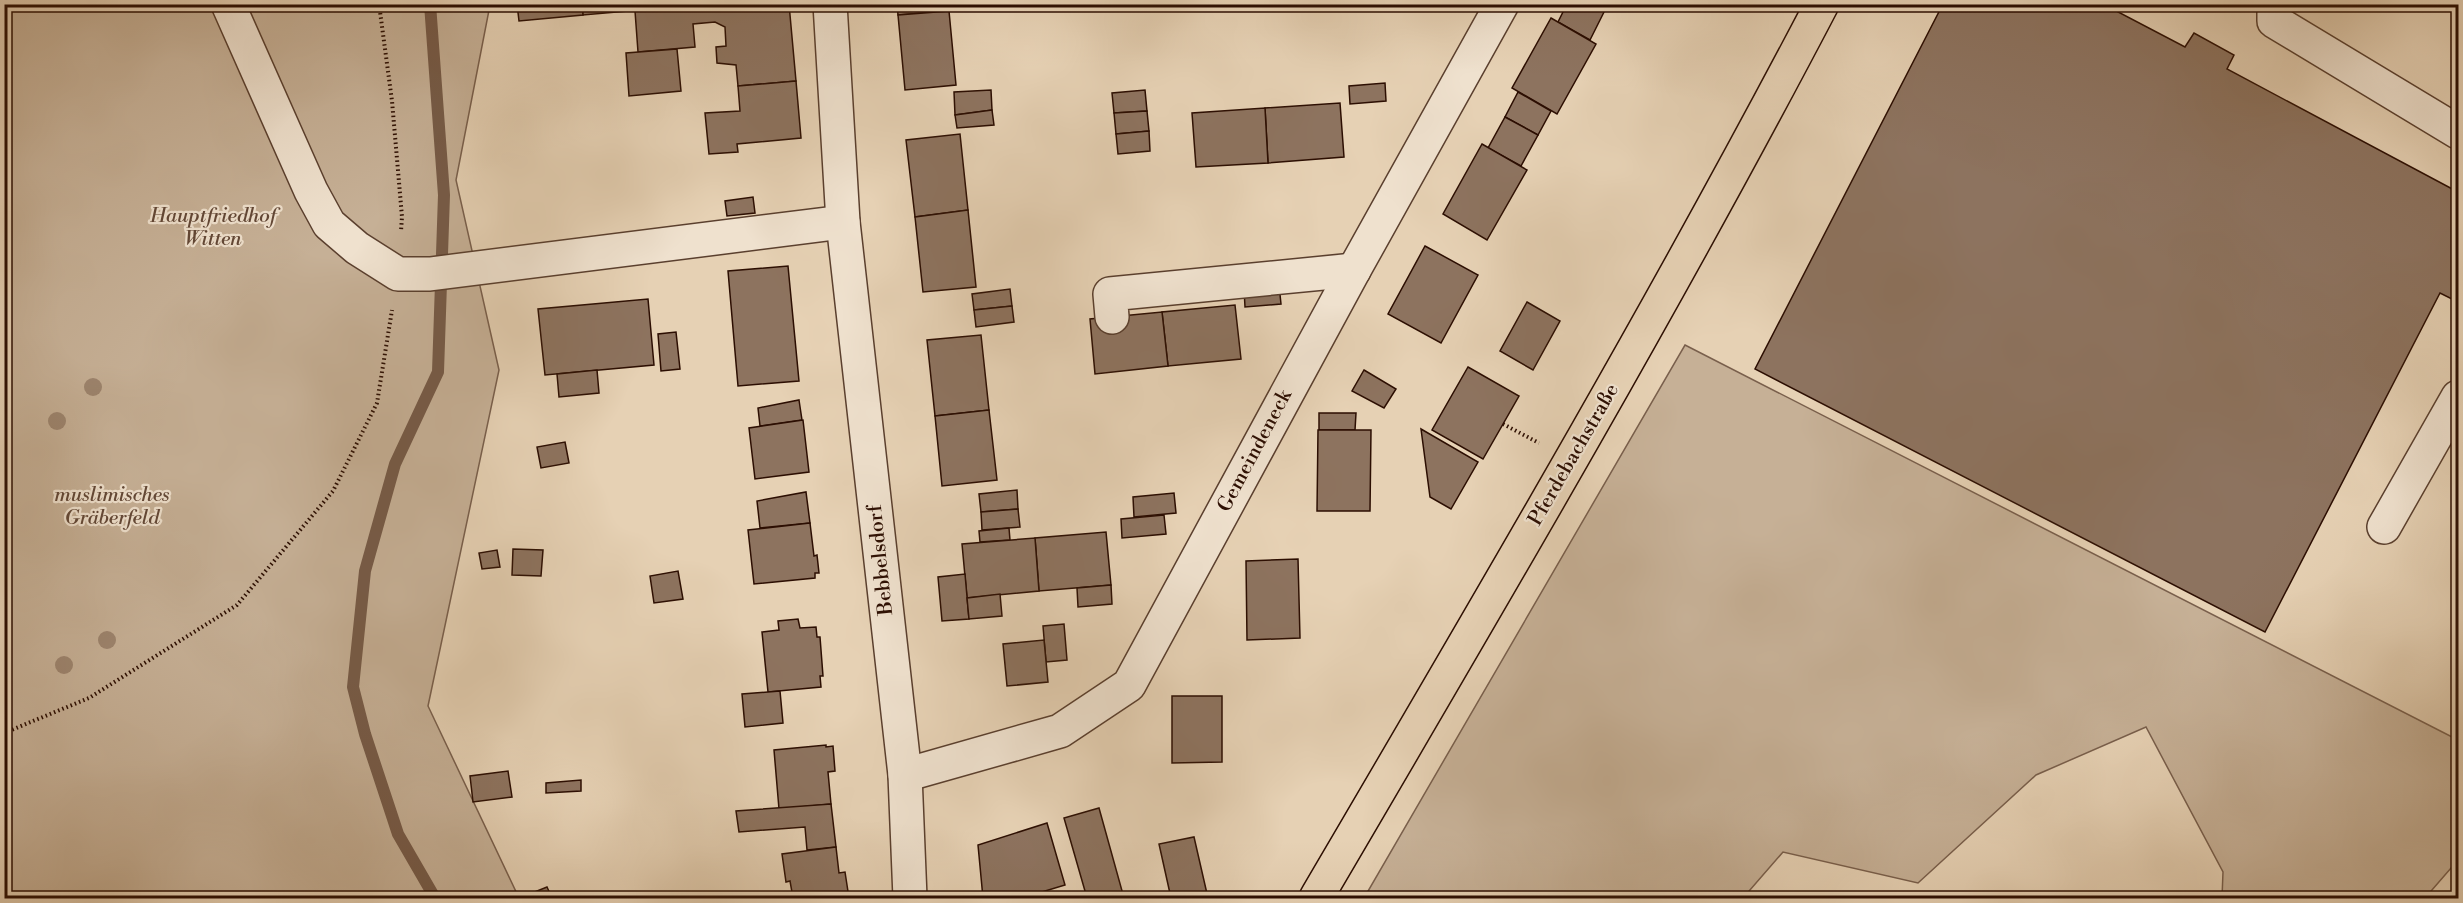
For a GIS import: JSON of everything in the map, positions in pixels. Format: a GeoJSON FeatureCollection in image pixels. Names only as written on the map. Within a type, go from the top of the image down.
{"type":"FeatureCollection","features":[{"type":"Feature","properties":{"kind":"main road","name":"Pferdebachstraße"},"geometry":{"type":"LineString","coordinates":[[1316,898],[1561,480],[1749,143],[1822,4]]}},
{"type":"Feature","properties":{"kind":"street"},"geometry":{"type":"LineString","coordinates":[[228,4],[311,191],[329,224],[357,248],[398,274],[444,272],[843,222]]}},
{"type":"Feature","properties":{"kind":"street","name":"Bebbelsdorf"},"geometry":{"type":"LineString","coordinates":[[830,4],[843,222],[905,775],[910,898]]}},
{"type":"Feature","properties":{"kind":"street","name":"Gemeindeneck"},"geometry":{"type":"LineString","coordinates":[[905,775],[1060,731],[1128,685],[1502,4]]}},
{"type":"Feature","properties":{"kind":"street"},"geometry":{"type":"LineString","coordinates":[[2274,4],[2274,21],[2458,132]]}},
{"type":"Feature","properties":{"kind":"street"},"geometry":{"type":"LineString","coordinates":[[1113,317],[1110,294],[1354,270]]}},
{"type":"Feature","properties":{"kind":"street"},"geometry":{"type":"LineString","coordinates":[[2384,527],[2458,397]]}},
{"type":"Feature","properties":{"kind":"path"},"geometry":{"type":"LineString","coordinates":[[4,733],[89,698],[237,605],[333,490],[377,404],[398,274],[402,217],[392,100],[379,4]]}},
{"type":"Feature","properties":{"kind":"path"},"geometry":{"type":"LineString","coordinates":[[1503,424],[1539,443]]}},
{"type":"Feature","properties":{"kind":"green space","name":"Hauptfriedhof Witten"},"geometry":{"type":"Polygon","coordinates":[[[4,5],[490,5],[456,180],[499,370],[428,706],[519,898],[5,898],[4,5]]]}},
{"type":"Feature","properties":{"kind":"green space"},"geometry":{"type":"Polygon","coordinates":[[[1685,345],[2458,740],[2458,860],[2425,898],[2222,898],[2223,872],[2146,727],[2036,775],[1918,883],[1783,852],[1743,898],[1364,898],[1685,345]]]}},
{"type":"Feature","properties":{"kind":"building"},"geometry":{"type":"Polygon","coordinates":[[[517,4],[583,4],[583,15],[519,21],[517,4]]]}},
{"type":"Feature","properties":{"kind":"building"},"geometry":{"type":"Polygon","coordinates":[[[583,4],[685,4],[685,6],[583,15],[583,4]]]}},
{"type":"Feature","properties":{"kind":"building"},"geometry":{"type":"Polygon","coordinates":[[[703,4],[789,4],[796,81],[738,86],[736,65],[717,63],[716,47],[726,46],[725,27],[715,22],[693,24],[695,47],[638,52],[635,11],[703,4]]]}},
{"type":"Feature","properties":{"kind":"building"},"geometry":{"type":"Polygon","coordinates":[[[897,4],[948,4],[949,11],[898,15],[897,4]]]}},
{"type":"Feature","properties":{"kind":"building"},"geometry":{"type":"Polygon","coordinates":[[[1567,4],[1608,4],[1590,40],[1558,22],[1567,4]]]}},
{"type":"Feature","properties":{"kind":"building"},"geometry":{"type":"Polygon","coordinates":[[[1943,4],[2103,4],[2185,47],[2194,33],[2234,55],[2227,69],[2458,192],[2458,259],[2455,266],[2458,268],[2458,302],[2440,293],[2265,632],[1755,369],[1943,4]]]}},
{"type":"Feature","properties":{"kind":"building"},"geometry":{"type":"Polygon","coordinates":[[[949,11],[956,85],[905,90],[898,15],[949,11]]]}},
{"type":"Feature","properties":{"kind":"building"},"geometry":{"type":"Polygon","coordinates":[[[1551,18],[1596,44],[1557,114],[1512,88],[1551,18]]]}},
{"type":"Feature","properties":{"kind":"building"},"geometry":{"type":"Polygon","coordinates":[[[677,49],[681,91],[629,96],[626,53],[677,49]]]}},
{"type":"Feature","properties":{"kind":"building"},"geometry":{"type":"Polygon","coordinates":[[[796,81],[801,138],[737,144],[738,152],[709,154],[705,113],[740,111],[738,86],[796,81]]]}},
{"type":"Feature","properties":{"kind":"building"},"geometry":{"type":"Polygon","coordinates":[[[1385,83],[1386,101],[1350,104],[1349,86],[1385,83]]]}},
{"type":"Feature","properties":{"kind":"building"},"geometry":{"type":"Polygon","coordinates":[[[991,90],[992,110],[955,115],[954,92],[991,90]]]}},
{"type":"Feature","properties":{"kind":"building"},"geometry":{"type":"Polygon","coordinates":[[[1145,90],[1147,111],[1114,113],[1112,93],[1145,90]]]}},
{"type":"Feature","properties":{"kind":"building"},"geometry":{"type":"Polygon","coordinates":[[[1518,92],[1551,111],[1538,135],[1505,117],[1518,92]]]}},
{"type":"Feature","properties":{"kind":"building"},"geometry":{"type":"Polygon","coordinates":[[[1340,103],[1344,157],[1268,163],[1265,108],[1340,103]]]}},
{"type":"Feature","properties":{"kind":"building"},"geometry":{"type":"Polygon","coordinates":[[[1265,108],[1268,163],[1196,167],[1192,113],[1265,108]]]}},
{"type":"Feature","properties":{"kind":"building"},"geometry":{"type":"Polygon","coordinates":[[[992,110],[994,125],[957,128],[955,115],[992,110]]]}},
{"type":"Feature","properties":{"kind":"building"},"geometry":{"type":"Polygon","coordinates":[[[1147,111],[1149,131],[1116,134],[1114,113],[1147,111]]]}},
{"type":"Feature","properties":{"kind":"building"},"geometry":{"type":"Polygon","coordinates":[[[1505,117],[1538,135],[1521,166],[1488,148],[1505,117]]]}},
{"type":"Feature","properties":{"kind":"building"},"geometry":{"type":"Polygon","coordinates":[[[1149,131],[1150,151],[1118,154],[1116,134],[1149,131]]]}},
{"type":"Feature","properties":{"kind":"building"},"geometry":{"type":"Polygon","coordinates":[[[960,134],[968,210],[915,217],[906,140],[960,134]]]}},
{"type":"Feature","properties":{"kind":"building"},"geometry":{"type":"Polygon","coordinates":[[[1482,144],[1527,170],[1487,240],[1443,214],[1482,144]]]}},
{"type":"Feature","properties":{"kind":"building"},"geometry":{"type":"Polygon","coordinates":[[[753,197],[755,213],[727,216],[725,201],[753,197]]]}},
{"type":"Feature","properties":{"kind":"building"},"geometry":{"type":"Polygon","coordinates":[[[968,210],[976,287],[923,292],[915,217],[968,210]]]}},
{"type":"Feature","properties":{"kind":"building"},"geometry":{"type":"Polygon","coordinates":[[[1425,246],[1478,275],[1441,343],[1388,314],[1425,246]]]}},
{"type":"Feature","properties":{"kind":"building"},"geometry":{"type":"Polygon","coordinates":[[[788,266],[799,381],[738,386],[728,271],[788,266]]]}},
{"type":"Feature","properties":{"kind":"building"},"geometry":{"type":"Polygon","coordinates":[[[1279,285],[1281,304],[1245,307],[1244,289],[1279,285]]]}},
{"type":"Feature","properties":{"kind":"building"},"geometry":{"type":"Polygon","coordinates":[[[1010,289],[1012,306],[974,310],[972,294],[1010,289]]]}},
{"type":"Feature","properties":{"kind":"building"},"geometry":{"type":"Polygon","coordinates":[[[648,299],[654,365],[545,375],[538,309],[648,299]]]}},
{"type":"Feature","properties":{"kind":"building"},"geometry":{"type":"Polygon","coordinates":[[[1527,302],[1560,321],[1533,370],[1500,351],[1527,302]]]}},
{"type":"Feature","properties":{"kind":"building"},"geometry":{"type":"Polygon","coordinates":[[[1235,305],[1241,359],[1168,366],[1162,312],[1235,305]]]}},
{"type":"Feature","properties":{"kind":"building"},"geometry":{"type":"Polygon","coordinates":[[[1012,306],[1014,322],[976,327],[974,310],[1012,306]]]}},
{"type":"Feature","properties":{"kind":"building"},"geometry":{"type":"Polygon","coordinates":[[[1162,312],[1168,366],[1095,374],[1090,319],[1162,312]]]}},
{"type":"Feature","properties":{"kind":"building"},"geometry":{"type":"Polygon","coordinates":[[[676,332],[680,369],[661,371],[658,334],[676,332]]]}},
{"type":"Feature","properties":{"kind":"building"},"geometry":{"type":"Polygon","coordinates":[[[981,335],[989,410],[935,416],[927,340],[981,335]]]}},
{"type":"Feature","properties":{"kind":"building"},"geometry":{"type":"Polygon","coordinates":[[[1468,367],[1519,396],[1483,459],[1432,430],[1468,367]]]}},
{"type":"Feature","properties":{"kind":"building"},"geometry":{"type":"Polygon","coordinates":[[[597,370],[599,393],[559,397],[557,374],[597,370]]]}},
{"type":"Feature","properties":{"kind":"building"},"geometry":{"type":"Polygon","coordinates":[[[1364,370],[1396,389],[1384,408],[1352,391],[1364,370]]]}},
{"type":"Feature","properties":{"kind":"building"},"geometry":{"type":"Polygon","coordinates":[[[799,400],[802,420],[760,426],[758,408],[799,400]]]}},
{"type":"Feature","properties":{"kind":"building"},"geometry":{"type":"Polygon","coordinates":[[[989,410],[997,480],[942,486],[935,416],[989,410]]]}},
{"type":"Feature","properties":{"kind":"building"},"geometry":{"type":"Polygon","coordinates":[[[1319,413],[1356,413],[1355,430],[1319,430],[1319,413]]]}},
{"type":"Feature","properties":{"kind":"building"},"geometry":{"type":"Polygon","coordinates":[[[803,420],[809,472],[755,479],[749,428],[803,420]]]}},
{"type":"Feature","properties":{"kind":"building"},"geometry":{"type":"Polygon","coordinates":[[[1421,429],[1478,462],[1451,509],[1430,497],[1421,429]]]}},
{"type":"Feature","properties":{"kind":"building"},"geometry":{"type":"Polygon","coordinates":[[[1318,430],[1371,430],[1370,511],[1317,511],[1318,430]]]}},
{"type":"Feature","properties":{"kind":"building"},"geometry":{"type":"Polygon","coordinates":[[[565,442],[569,463],[541,468],[537,447],[565,442]]]}},
{"type":"Feature","properties":{"kind":"building"},"geometry":{"type":"Polygon","coordinates":[[[1017,490],[1018,509],[981,512],[979,494],[1017,490]]]}},
{"type":"Feature","properties":{"kind":"building"},"geometry":{"type":"Polygon","coordinates":[[[806,492],[810,523],[760,528],[757,501],[806,492]]]}},
{"type":"Feature","properties":{"kind":"building"},"geometry":{"type":"Polygon","coordinates":[[[1174,493],[1176,513],[1134,517],[1133,497],[1174,493]]]}},
{"type":"Feature","properties":{"kind":"building"},"geometry":{"type":"Polygon","coordinates":[[[1018,509],[1020,527],[982,530],[981,512],[1018,509]]]}},
{"type":"Feature","properties":{"kind":"building"},"geometry":{"type":"Polygon","coordinates":[[[1164,515],[1166,534],[1122,538],[1121,519],[1164,515]]]}},
{"type":"Feature","properties":{"kind":"building"},"geometry":{"type":"Polygon","coordinates":[[[810,523],[814,556],[817,555],[819,573],[815,573],[815,578],[754,584],[748,530],[810,523]]]}},
{"type":"Feature","properties":{"kind":"building"},"geometry":{"type":"Polygon","coordinates":[[[1009,528],[1010,540],[980,542],[979,531],[1009,528]]]}},
{"type":"Feature","properties":{"kind":"building"},"geometry":{"type":"Polygon","coordinates":[[[1106,532],[1111,585],[1039,591],[1035,538],[1106,532]]]}},
{"type":"Feature","properties":{"kind":"building"},"geometry":{"type":"Polygon","coordinates":[[[1035,538],[1039,591],[967,598],[962,544],[1035,538]]]}},
{"type":"Feature","properties":{"kind":"building"},"geometry":{"type":"Polygon","coordinates":[[[513,549],[543,550],[541,576],[512,575],[513,549]]]}},
{"type":"Feature","properties":{"kind":"building"},"geometry":{"type":"Polygon","coordinates":[[[497,550],[500,567],[482,569],[479,553],[497,550]]]}},
{"type":"Feature","properties":{"kind":"building"},"geometry":{"type":"Polygon","coordinates":[[[1298,559],[1300,638],[1247,640],[1246,561],[1298,559]]]}},
{"type":"Feature","properties":{"kind":"building"},"geometry":{"type":"Polygon","coordinates":[[[678,571],[683,599],[654,603],[650,576],[678,571]]]}},
{"type":"Feature","properties":{"kind":"building"},"geometry":{"type":"Polygon","coordinates":[[[965,574],[969,619],[942,621],[938,577],[965,574]]]}},
{"type":"Feature","properties":{"kind":"building"},"geometry":{"type":"Polygon","coordinates":[[[1111,585],[1112,604],[1078,607],[1077,588],[1111,585]]]}},
{"type":"Feature","properties":{"kind":"building"},"geometry":{"type":"Polygon","coordinates":[[[1000,594],[1002,616],[969,619],[967,598],[1000,594]]]}},
{"type":"Feature","properties":{"kind":"building"},"geometry":{"type":"Polygon","coordinates":[[[798,619],[800,628],[816,627],[817,637],[820,637],[823,676],[820,676],[821,687],[768,692],[762,632],[779,630],[778,621],[798,619]]]}},
{"type":"Feature","properties":{"kind":"building"},"geometry":{"type":"Polygon","coordinates":[[[1064,624],[1067,660],[1046,662],[1043,626],[1064,624]]]}},
{"type":"Feature","properties":{"kind":"building"},"geometry":{"type":"Polygon","coordinates":[[[1044,640],[1048,682],[1007,686],[1003,644],[1044,640]]]}},
{"type":"Feature","properties":{"kind":"building"},"geometry":{"type":"Polygon","coordinates":[[[780,691],[783,723],[745,727],[742,694],[780,691]]]}},
{"type":"Feature","properties":{"kind":"building"},"geometry":{"type":"Polygon","coordinates":[[[1172,696],[1222,696],[1222,762],[1172,763],[1172,696]]]}},
{"type":"Feature","properties":{"kind":"building"},"geometry":{"type":"Polygon","coordinates":[[[826,745],[826,747],[833,746],[835,771],[828,772],[831,804],[779,809],[774,750],[826,745]]]}},
{"type":"Feature","properties":{"kind":"building"},"geometry":{"type":"Polygon","coordinates":[[[508,771],[512,797],[473,802],[470,776],[508,771]]]}},
{"type":"Feature","properties":{"kind":"building"},"geometry":{"type":"Polygon","coordinates":[[[581,780],[581,791],[546,793],[546,783],[581,780]]]}},
{"type":"Feature","properties":{"kind":"building"},"geometry":{"type":"Polygon","coordinates":[[[831,804],[836,847],[807,850],[805,827],[739,832],[736,811],[831,804]]]}},
{"type":"Feature","properties":{"kind":"building"},"geometry":{"type":"Polygon","coordinates":[[[1099,808],[1124,898],[1087,898],[1064,818],[1099,808]]]}},
{"type":"Feature","properties":{"kind":"building"},"geometry":{"type":"Polygon","coordinates":[[[1047,823],[1065,885],[1022,898],[983,898],[978,845],[1047,823]]]}},
{"type":"Feature","properties":{"kind":"building"},"geometry":{"type":"Polygon","coordinates":[[[1194,837],[1208,898],[1171,898],[1159,844],[1194,837]]]}},
{"type":"Feature","properties":{"kind":"building"},"geometry":{"type":"Polygon","coordinates":[[[836,847],[839,873],[845,872],[849,898],[793,898],[790,881],[786,882],[782,854],[836,847]]]}},
{"type":"Feature","properties":{"kind":"building"},"geometry":{"type":"Polygon","coordinates":[[[2458,885],[2458,898],[2447,898],[2458,885]]]}},
{"type":"Feature","properties":{"kind":"building"},"geometry":{"type":"Polygon","coordinates":[[[547,887],[552,898],[522,897],[547,887]]]}},
{"type":"Feature","properties":{"kind":"waterway"},"geometry":{"type":"LineString","coordinates":[[430,4],[444,195],[438,372],[395,464],[365,571],[353,687],[365,734],[398,834],[435,898]]}},
{"type":"Feature","properties":{"kind":"park label","name":"muslimisches Gräberfeld"},"geometry":{"type":"Point","coordinates":[112,506]}}]}
